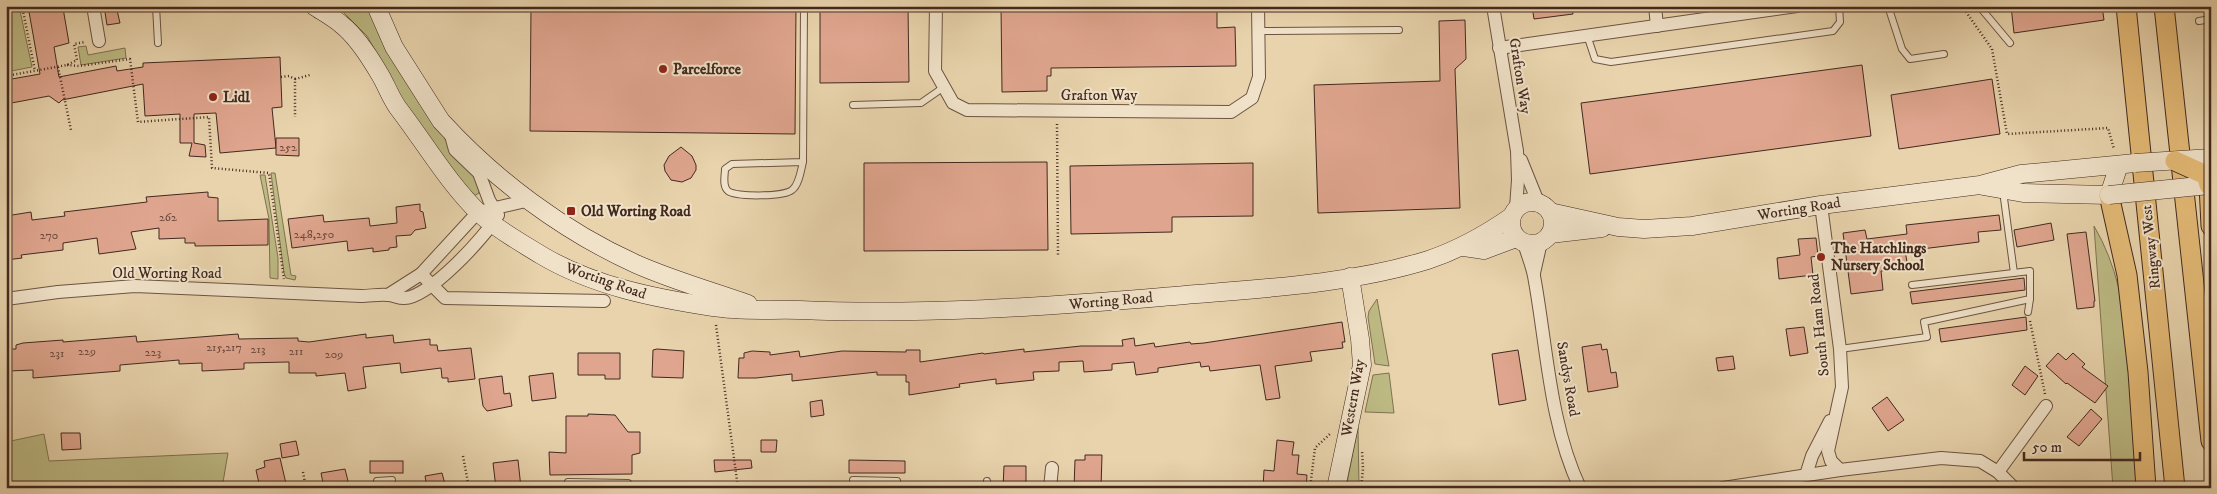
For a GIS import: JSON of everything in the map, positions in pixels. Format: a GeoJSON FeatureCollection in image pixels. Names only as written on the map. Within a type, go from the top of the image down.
{"type":"FeatureCollection","features":[{"type":"Feature","properties":{"kind":"main road","name":"Ringway West"},"geometry":{"type":"LineString","coordinates":[[2126,6],[2175,488]]}},
{"type":"Feature","properties":{"kind":"main road"},"geometry":{"type":"LineString","coordinates":[[2164,6],[2211,441]]}},
{"type":"Feature","properties":{"kind":"main road"},"geometry":{"type":"LineString","coordinates":[[2175,161],[2206,175],[2210,185],[2211,226]]}},
{"type":"Feature","properties":{"kind":"main road"},"geometry":{"type":"LineString","coordinates":[[2110,196],[2127,275],[2138,372],[2146,488]]}},
{"type":"Feature","properties":{"kind":"street"},"geometry":{"type":"LineString","coordinates":[[93,6],[99,40]]}},
{"type":"Feature","properties":{"kind":"street","name":"Worting Road"},"geometry":{"type":"LineString","coordinates":[[314,6],[344,26],[357,40],[380,75],[392,108],[411,123],[423,145],[488,215],[566,269],[627,291],[716,308],[866,312],[998,309],[1216,292],[1350,277],[1425,261],[1446,253],[1481,238],[1514,213]]}},
{"type":"Feature","properties":{"kind":"street","name":"Worting Road"},"geometry":{"type":"LineString","coordinates":[[376,6],[394,48],[450,132],[499,176],[565,226],[622,258],[683,282],[759,308]]}},
{"type":"Feature","properties":{"kind":"street","name":"Grafton Way"},"geometry":{"type":"LineString","coordinates":[[936,6],[935,72],[953,103],[967,110],[1231,112],[1252,98],[1259,77],[1258,6]]}},
{"type":"Feature","properties":{"kind":"street","name":"Grafton Way"},"geometry":{"type":"LineString","coordinates":[[1493,6],[1517,151],[1518,180],[1514,213]]}},
{"type":"Feature","properties":{"kind":"street"},"geometry":{"type":"LineString","coordinates":[[1655,6],[1657,26]]}},
{"type":"Feature","properties":{"kind":"street"},"geometry":{"type":"LineString","coordinates":[[1499,48],[1797,6]]}},
{"type":"Feature","properties":{"kind":"street","name":"Worting Road"},"geometry":{"type":"LineString","coordinates":[[450,132],[455,150],[479,173],[489,200],[488,215]]}},
{"type":"Feature","properties":{"kind":"street","name":"Grafton Way"},"geometry":{"type":"LineString","coordinates":[[1517,151],[1544,207]]}},
{"type":"Feature","properties":{"kind":"street","name":"Worting Road"},"geometry":{"type":"LineString","coordinates":[[2002,185],[2021,174],[2211,158]]}},
{"type":"Feature","properties":{"kind":"street"},"geometry":{"type":"LineString","coordinates":[[2110,196],[2119,165]]}},
{"type":"Feature","properties":{"kind":"street","name":"Worting Road"},"geometry":{"type":"LineString","coordinates":[[1544,207],[1618,227],[1644,229],[1692,226],[1821,205],[1980,185],[2002,185],[2023,193],[2110,196],[2210,185]]}},
{"type":"Feature","properties":{"kind":"street"},"geometry":{"type":"LineString","coordinates":[[388,295],[421,274],[488,215],[530,200]]}},
{"type":"Feature","properties":{"kind":"street"},"geometry":{"type":"LineString","coordinates":[[1530,201],[1544,207],[1553,219],[1533,239],[1511,229],[1514,213],[1530,201]]}},
{"type":"Feature","properties":{"kind":"street","name":"South Ham Road"},"geometry":{"type":"LineString","coordinates":[[1821,205],[1840,349],[1842,386],[1828,451],[1831,461],[1840,470]]}},
{"type":"Feature","properties":{"kind":"street","name":"Old Worting Road"},"geometry":{"type":"LineString","coordinates":[[6,300],[58,292],[135,286],[353,296],[388,295],[404,299],[421,294],[474,246],[488,215]]}},
{"type":"Feature","properties":{"kind":"street","name":"Worting Road"},"geometry":{"type":"LineString","coordinates":[[1458,247],[1484,250],[1533,239],[1618,227]]}},
{"type":"Feature","properties":{"kind":"street","name":"Sandys Road"},"geometry":{"type":"LineString","coordinates":[[1533,239],[1534,273],[1556,407],[1565,448],[1580,488]]}},
{"type":"Feature","properties":{"kind":"street"},"geometry":{"type":"LineString","coordinates":[[421,274],[445,298],[604,301]]}},
{"type":"Feature","properties":{"kind":"street","name":"Western Way"},"geometry":{"type":"LineString","coordinates":[[1336,488],[1362,365],[1360,339],[1350,277]]}},
{"type":"Feature","properties":{"kind":"street"},"geometry":{"type":"LineString","coordinates":[[1998,472],[2049,403]]}},
{"type":"Feature","properties":{"kind":"street","name":"South Ham Road"},"geometry":{"type":"LineString","coordinates":[[1802,480],[1812,456],[1836,412]]}},
{"type":"Feature","properties":{"kind":"street"},"geometry":{"type":"LineString","coordinates":[[1723,488],[1802,480],[1840,470],[1941,458],[1980,460],[1998,472],[2014,488]]}},
{"type":"Feature","properties":{"kind":"street"},"geometry":{"type":"LineString","coordinates":[[1050,488],[1052,468]]}},
{"type":"Feature","properties":{"kind":"lane"},"geometry":{"type":"LineString","coordinates":[[156,6],[158,43]]}},
{"type":"Feature","properties":{"kind":"lane"},"geometry":{"type":"LineString","coordinates":[[803,162],[732,164],[725,169],[725,187],[728,192],[736,195],[782,194],[792,191],[797,183],[803,162],[804,6]]}},
{"type":"Feature","properties":{"kind":"lane"},"geometry":{"type":"LineString","coordinates":[[1587,35],[1596,59],[1611,62],[1833,31],[1840,22],[1839,6]]}},
{"type":"Feature","properties":{"kind":"lane"},"geometry":{"type":"LineString","coordinates":[[1888,6],[1902,48],[1910,59],[1944,54]]}},
{"type":"Feature","properties":{"kind":"lane"},"geometry":{"type":"LineString","coordinates":[[1979,6],[2010,43]]}},
{"type":"Feature","properties":{"kind":"lane"},"geometry":{"type":"LineString","coordinates":[[2199,21],[2211,20]]}},
{"type":"Feature","properties":{"kind":"lane"},"geometry":{"type":"LineString","coordinates":[[1258,31],[1399,30]]}},
{"type":"Feature","properties":{"kind":"lane"},"geometry":{"type":"LineString","coordinates":[[853,105],[921,103],[944,87]]}},
{"type":"Feature","properties":{"kind":"lane"},"geometry":{"type":"LineString","coordinates":[[2002,185],[2014,273]]}},
{"type":"Feature","properties":{"kind":"lane"},"geometry":{"type":"LineString","coordinates":[[1912,286],[2030,271],[2028,312]]}},
{"type":"Feature","properties":{"kind":"lane"},"geometry":{"type":"LineString","coordinates":[[1840,349],[1927,337],[1924,322],[2030,299]]}},
{"type":"Feature","properties":{"kind":"lane"},"geometry":{"type":"LineString","coordinates":[[377,481],[386,484],[392,480]]}},
{"type":"Feature","properties":{"kind":"lane"},"geometry":{"type":"LineString","coordinates":[[853,480],[875,484],[897,481]]}},
{"type":"Feature","properties":{"kind":"lane"},"geometry":{"type":"LineString","coordinates":[[568,482],[628,483],[629,488]]}},
{"type":"Feature","properties":{"kind":"path"},"geometry":{"type":"LineString","coordinates":[[22,6],[35,71]]}},
{"type":"Feature","properties":{"kind":"path"},"geometry":{"type":"LineString","coordinates":[[1962,6],[1992,49],[2007,134],[2108,128],[2119,165]]}},
{"type":"Feature","properties":{"kind":"path"},"geometry":{"type":"LineString","coordinates":[[68,65],[77,60],[74,44]]}},
{"type":"Feature","properties":{"kind":"path"},"geometry":{"type":"LineString","coordinates":[[6,76],[58,66],[79,66],[130,59],[138,122],[209,117],[212,168],[268,172],[284,281]]}},
{"type":"Feature","properties":{"kind":"path"},"geometry":{"type":"LineString","coordinates":[[58,66],[71,130]]}},
{"type":"Feature","properties":{"kind":"path"},"geometry":{"type":"LineString","coordinates":[[281,77],[289,76],[295,79],[310,75]]}},
{"type":"Feature","properties":{"kind":"path"},"geometry":{"type":"LineString","coordinates":[[295,79],[295,117]]}},
{"type":"Feature","properties":{"kind":"path"},"geometry":{"type":"LineString","coordinates":[[1057,111],[1058,255]]}},
{"type":"Feature","properties":{"kind":"path"},"geometry":{"type":"LineString","coordinates":[[2028,312],[2049,403]]}},
{"type":"Feature","properties":{"kind":"path"},"geometry":{"type":"LineString","coordinates":[[714,316],[738,488]]}},
{"type":"Feature","properties":{"kind":"path"},"geometry":{"type":"LineString","coordinates":[[463,456],[469,488]]}},
{"type":"Feature","properties":{"kind":"path"},"geometry":{"type":"LineString","coordinates":[[303,472],[306,488]]}},
{"type":"Feature","properties":{"kind":"shaded area"},"geometry":{"type":"Polygon","coordinates":[[[19,6],[32,67],[6,72],[6,10],[19,6]]]}},
{"type":"Feature","properties":{"kind":"shaded area"},"geometry":{"type":"Polygon","coordinates":[[[337,6],[369,6],[475,176],[480,186],[479,193],[474,196],[424,137],[367,36],[337,6]]]}},
{"type":"Feature","properties":{"kind":"shaded area"},"geometry":{"type":"Polygon","coordinates":[[[86,46],[88,55],[125,48],[126,58],[81,65],[78,47],[86,46]]]}},
{"type":"Feature","properties":{"kind":"shaded area"},"geometry":{"type":"Polygon","coordinates":[[[271,173],[275,173],[291,275],[296,276],[295,280],[286,278],[284,273],[271,173]]]}},
{"type":"Feature","properties":{"kind":"shaded area"},"geometry":{"type":"Polygon","coordinates":[[[260,175],[265,175],[278,258],[278,279],[270,278],[269,219],[260,175]]]}},
{"type":"Feature","properties":{"kind":"shaded area"},"geometry":{"type":"Polygon","coordinates":[[[2094,226],[2109,256],[2119,288],[2125,320],[2138,488],[2113,488],[2094,226]]]}},
{"type":"Feature","properties":{"kind":"shaded area"},"geometry":{"type":"Polygon","coordinates":[[[1377,299],[1389,366],[1375,364],[1368,317],[1369,311],[1377,299]]]}},
{"type":"Feature","properties":{"kind":"shaded area"},"geometry":{"type":"Polygon","coordinates":[[[1389,373],[1394,413],[1365,412],[1373,375],[1389,373]]]}},
{"type":"Feature","properties":{"kind":"shaded area"},"geometry":{"type":"Polygon","coordinates":[[[1358,428],[1359,488],[1346,488],[1358,428]]]}},
{"type":"Feature","properties":{"kind":"shaded area"},"geometry":{"type":"Polygon","coordinates":[[[44,434],[49,461],[228,453],[222,488],[6,488],[6,442],[44,434]]]}},
{"type":"Feature","properties":{"kind":"building","name":"Lidl"},"geometry":{"type":"Polygon","coordinates":[[[28,6],[46,6],[47,11],[63,8],[69,43],[54,47],[59,77],[116,66],[117,71],[143,67],[143,63],[280,57],[282,107],[272,108],[276,148],[220,153],[216,113],[194,114],[194,143],[205,145],[206,157],[189,156],[192,143],[180,143],[180,114],[145,116],[143,84],[62,100],[59,103],[49,96],[6,104],[6,80],[40,74],[28,6]]]}},
{"type":"Feature","properties":{"kind":"building"},"geometry":{"type":"Polygon","coordinates":[[[104,6],[116,6],[120,23],[107,25],[104,6]]]}},
{"type":"Feature","properties":{"kind":"building","name":"Parcelforce"},"geometry":{"type":"Polygon","coordinates":[[[531,6],[796,6],[795,134],[530,131],[531,6]]]}},
{"type":"Feature","properties":{"kind":"building"},"geometry":{"type":"Polygon","coordinates":[[[820,6],[908,6],[909,82],[820,83],[820,6]]]}},
{"type":"Feature","properties":{"kind":"building"},"geometry":{"type":"Polygon","coordinates":[[[1001,6],[1217,6],[1217,28],[1235,27],[1236,66],[1051,68],[1051,76],[1047,76],[1047,91],[1002,92],[1001,6]]]}},
{"type":"Feature","properties":{"kind":"building"},"geometry":{"type":"Polygon","coordinates":[[[1532,6],[1572,6],[1573,14],[1534,19],[1532,6]]]}},
{"type":"Feature","properties":{"kind":"building"},"geometry":{"type":"Polygon","coordinates":[[[2011,6],[2102,6],[2104,20],[2014,33],[2011,6]]]}},
{"type":"Feature","properties":{"kind":"building"},"geometry":{"type":"Polygon","coordinates":[[[1465,20],[1466,59],[1455,69],[1460,208],[1318,213],[1314,85],[1440,81],[1439,21],[1465,20]]]}},
{"type":"Feature","properties":{"kind":"building"},"geometry":{"type":"Polygon","coordinates":[[[1862,65],[1871,136],[1590,174],[1581,103],[1862,65]]]}},
{"type":"Feature","properties":{"kind":"building"},"geometry":{"type":"Polygon","coordinates":[[[1992,79],[2000,134],[1899,149],[1891,95],[1992,79]]]}},
{"type":"Feature","properties":{"kind":"building"},"geometry":{"type":"Polygon","coordinates":[[[276,138],[299,138],[299,156],[276,155],[276,138]]]}},
{"type":"Feature","properties":{"kind":"building"},"geometry":{"type":"Polygon","coordinates":[[[681,147],[692,156],[696,165],[696,170],[691,178],[682,182],[671,180],[665,171],[664,165],[669,156],[681,147]]]}},
{"type":"Feature","properties":{"kind":"building"},"geometry":{"type":"Polygon","coordinates":[[[1047,162],[1048,250],[864,251],[864,163],[1047,162]]]}},
{"type":"Feature","properties":{"kind":"building"},"geometry":{"type":"Polygon","coordinates":[[[1253,163],[1253,216],[1172,217],[1172,232],[1071,234],[1070,166],[1253,163]]]}},
{"type":"Feature","properties":{"kind":"building"},"geometry":{"type":"Polygon","coordinates":[[[208,192],[208,197],[218,198],[218,221],[268,219],[268,245],[195,246],[195,243],[185,243],[185,238],[159,239],[159,228],[131,232],[136,249],[99,254],[97,238],[63,243],[63,250],[21,255],[22,258],[6,260],[6,216],[31,212],[32,220],[65,216],[64,212],[147,202],[146,197],[208,192]]]}},
{"type":"Feature","properties":{"kind":"building"},"geometry":{"type":"Polygon","coordinates":[[[420,204],[420,211],[423,212],[426,228],[415,230],[411,235],[396,236],[397,247],[389,248],[389,250],[373,252],[373,248],[348,251],[347,241],[292,248],[288,219],[323,215],[324,222],[369,218],[370,226],[397,223],[396,207],[420,204]]]}},
{"type":"Feature","properties":{"kind":"building"},"geometry":{"type":"Polygon","coordinates":[[[1999,215],[2001,230],[1978,232],[1979,242],[1905,251],[1908,267],[1881,271],[1883,290],[1851,294],[1843,233],[1865,230],[1867,239],[1907,234],[1906,225],[1999,215]]]}},
{"type":"Feature","properties":{"kind":"building"},"geometry":{"type":"Polygon","coordinates":[[[2051,223],[2054,240],[2017,247],[2014,230],[2051,223]]]}},
{"type":"Feature","properties":{"kind":"building"},"geometry":{"type":"Polygon","coordinates":[[[2086,232],[2095,301],[2094,307],[2077,309],[2067,234],[2086,232]]]}},
{"type":"Feature","properties":{"kind":"building"},"geometry":{"type":"Polygon","coordinates":[[[1816,238],[1818,256],[1811,257],[1813,275],[1779,279],[1777,258],[1800,255],[1798,239],[1816,238]]]}},
{"type":"Feature","properties":{"kind":"building"},"geometry":{"type":"Polygon","coordinates":[[[2024,278],[2025,290],[1912,304],[1910,292],[2024,278]]]}},
{"type":"Feature","properties":{"kind":"building"},"geometry":{"type":"Polygon","coordinates":[[[2026,317],[2027,330],[1941,342],[1939,329],[2026,317]]]}},
{"type":"Feature","properties":{"kind":"building"},"geometry":{"type":"Polygon","coordinates":[[[1342,322],[1345,342],[1342,342],[1343,348],[1310,352],[1312,361],[1275,366],[1280,398],[1266,400],[1260,365],[1210,371],[1209,366],[1201,367],[1200,362],[1158,368],[1158,372],[1136,375],[1134,362],[1112,364],[1112,370],[1084,372],[1083,361],[1059,362],[1059,371],[1033,372],[1034,380],[996,384],[996,379],[959,384],[960,387],[909,395],[909,382],[906,382],[906,375],[877,375],[877,372],[792,381],[792,374],[738,378],[739,358],[744,358],[744,353],[752,351],[770,352],[770,355],[799,351],[800,357],[842,351],[906,352],[906,350],[920,350],[920,362],[1024,349],[1024,352],[1081,346],[1123,346],[1122,340],[1134,338],[1135,346],[1154,343],[1155,347],[1190,342],[1191,344],[1204,343],[1342,322]]]}},
{"type":"Feature","properties":{"kind":"building"},"geometry":{"type":"Polygon","coordinates":[[[1804,327],[1808,353],[1790,356],[1786,329],[1804,327]]]}},
{"type":"Feature","properties":{"kind":"building"},"geometry":{"type":"Polygon","coordinates":[[[238,334],[239,339],[298,338],[298,341],[309,342],[366,334],[366,338],[393,335],[394,343],[430,339],[430,345],[437,345],[438,351],[471,348],[475,379],[448,382],[448,378],[442,378],[441,368],[401,373],[400,363],[363,367],[366,388],[348,391],[345,373],[316,376],[316,373],[289,373],[289,362],[244,363],[244,369],[202,371],[202,363],[179,364],[179,360],[120,365],[120,371],[33,378],[33,370],[8,371],[7,349],[16,349],[16,345],[23,343],[136,336],[137,342],[238,334]]]}},
{"type":"Feature","properties":{"kind":"building"},"geometry":{"type":"Polygon","coordinates":[[[1601,344],[1602,350],[1607,349],[1611,373],[1616,372],[1618,387],[1588,392],[1582,347],[1601,344]]]}},
{"type":"Feature","properties":{"kind":"building"},"geometry":{"type":"Polygon","coordinates":[[[653,350],[684,351],[683,378],[652,377],[653,350]]]}},
{"type":"Feature","properties":{"kind":"building"},"geometry":{"type":"Polygon","coordinates":[[[1518,350],[1526,400],[1499,405],[1492,354],[1518,350]]]}},
{"type":"Feature","properties":{"kind":"building"},"geometry":{"type":"Polygon","coordinates":[[[578,353],[620,353],[620,379],[605,379],[605,375],[578,375],[578,353]]]}},
{"type":"Feature","properties":{"kind":"building"},"geometry":{"type":"Polygon","coordinates":[[[2058,353],[2066,360],[2073,353],[2085,364],[2082,367],[2108,386],[2095,403],[2066,384],[2046,366],[2058,353]]]}},
{"type":"Feature","properties":{"kind":"building"},"geometry":{"type":"Polygon","coordinates":[[[1733,356],[1735,369],[1718,371],[1716,358],[1733,356]]]}},
{"type":"Feature","properties":{"kind":"building"},"geometry":{"type":"Polygon","coordinates":[[[2025,366],[2038,376],[2025,395],[2012,385],[2025,366]]]}},
{"type":"Feature","properties":{"kind":"building"},"geometry":{"type":"Polygon","coordinates":[[[553,373],[556,398],[532,401],[529,376],[553,373]]]}},
{"type":"Feature","properties":{"kind":"building"},"geometry":{"type":"Polygon","coordinates":[[[502,376],[504,394],[510,393],[512,406],[487,411],[483,406],[479,379],[502,376]]]}},
{"type":"Feature","properties":{"kind":"building"},"geometry":{"type":"Polygon","coordinates":[[[1887,397],[1904,420],[1888,431],[1872,408],[1887,397]]]}},
{"type":"Feature","properties":{"kind":"building"},"geometry":{"type":"Polygon","coordinates":[[[822,400],[824,415],[811,417],[810,402],[822,400]]]}},
{"type":"Feature","properties":{"kind":"building"},"geometry":{"type":"Polygon","coordinates":[[[2091,409],[2102,419],[2079,446],[2067,437],[2091,409]]]}},
{"type":"Feature","properties":{"kind":"building"},"geometry":{"type":"Polygon","coordinates":[[[588,414],[615,415],[628,432],[640,432],[640,453],[632,455],[632,474],[550,475],[549,452],[566,453],[566,416],[588,416],[588,414]]]}},
{"type":"Feature","properties":{"kind":"building"},"geometry":{"type":"Polygon","coordinates":[[[61,433],[80,433],[81,449],[62,450],[61,433]]]}},
{"type":"Feature","properties":{"kind":"building"},"geometry":{"type":"Polygon","coordinates":[[[761,440],[777,440],[776,452],[761,452],[761,440]]]}},
{"type":"Feature","properties":{"kind":"building"},"geometry":{"type":"Polygon","coordinates":[[[1277,440],[1294,442],[1292,455],[1299,455],[1297,474],[1307,475],[1306,488],[1263,488],[1264,470],[1274,471],[1277,440]]]}},
{"type":"Feature","properties":{"kind":"building"},"geometry":{"type":"Polygon","coordinates":[[[296,441],[299,455],[282,458],[280,444],[296,441]]]}},
{"type":"Feature","properties":{"kind":"building"},"geometry":{"type":"Polygon","coordinates":[[[1085,455],[1102,455],[1101,488],[1074,488],[1075,460],[1085,460],[1085,455]]]}},
{"type":"Feature","properties":{"kind":"building"},"geometry":{"type":"Polygon","coordinates":[[[280,458],[287,488],[260,488],[256,470],[265,467],[264,461],[280,458]]]}},
{"type":"Feature","properties":{"kind":"building"},"geometry":{"type":"Polygon","coordinates":[[[518,460],[521,488],[496,488],[493,463],[518,460]]]}},
{"type":"Feature","properties":{"kind":"building"},"geometry":{"type":"Polygon","coordinates":[[[714,460],[751,460],[752,468],[715,472],[714,460]]]}},
{"type":"Feature","properties":{"kind":"building"},"geometry":{"type":"Polygon","coordinates":[[[849,460],[905,461],[905,473],[849,473],[849,460]]]}},
{"type":"Feature","properties":{"kind":"building"},"geometry":{"type":"Polygon","coordinates":[[[370,461],[403,461],[403,473],[370,473],[370,461]]]}},
{"type":"Feature","properties":{"kind":"building"},"geometry":{"type":"Polygon","coordinates":[[[1004,466],[1026,466],[1026,488],[1003,488],[1004,466]]]}},
{"type":"Feature","properties":{"kind":"building"},"geometry":{"type":"Polygon","coordinates":[[[345,469],[348,481],[342,488],[324,488],[321,473],[345,469]]]}},
{"type":"Feature","properties":{"kind":"building"},"geometry":{"type":"Polygon","coordinates":[[[442,473],[446,488],[427,488],[425,476],[442,473]]]}},
{"type":"Feature","properties":{"kind":"place","name":"Parcelforce"},"geometry":{"type":"Point","coordinates":[663,69]}},
{"type":"Feature","properties":{"kind":"place","name":"Lidl"},"geometry":{"type":"Point","coordinates":[213,97]}},
{"type":"Feature","properties":{"kind":"place","name":"Old Worting Road"},"geometry":{"type":"Point","coordinates":[571,211]}},
{"type":"Feature","properties":{"kind":"place","name":"The Hatchlings Nursery School"},"geometry":{"type":"Point","coordinates":[1821,257]}}]}
